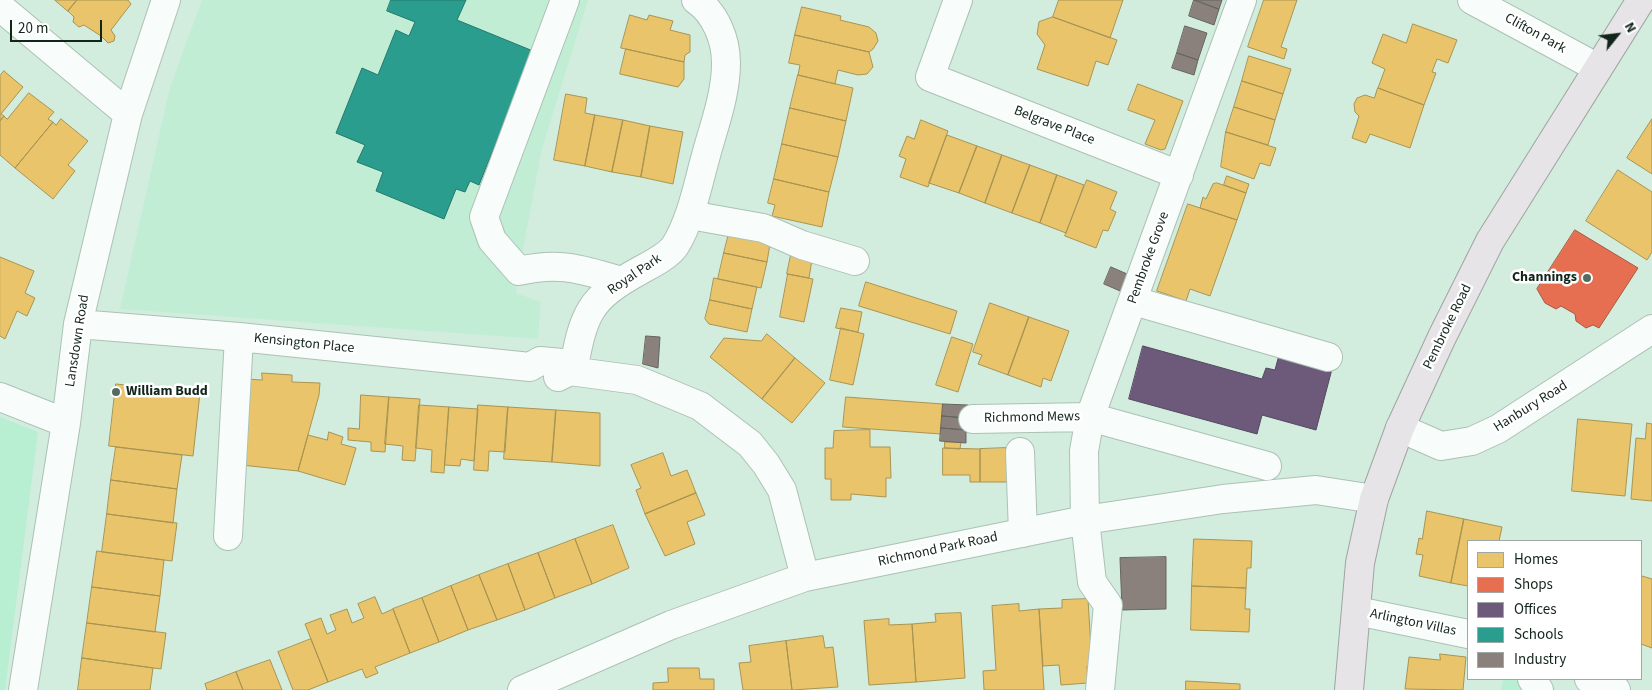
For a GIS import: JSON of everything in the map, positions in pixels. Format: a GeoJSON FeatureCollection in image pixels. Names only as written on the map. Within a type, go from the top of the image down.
{"type":"FeatureCollection","features":[{"type":"Feature","properties":{"kind":"main road","name":"Pembroke Road"},"geometry":{"type":"LineString","coordinates":[[1349,690],[1360,563],[1374,498],[1400,428],[1442,336],[1490,241],[1641,0]]}},
{"type":"Feature","properties":{"kind":"street","name":"Lansdown Road"},"geometry":{"type":"LineString","coordinates":[[23,690],[66,423],[78,324],[128,114],[166,0]]}},
{"type":"Feature","properties":{"kind":"street"},"geometry":{"type":"LineString","coordinates":[[565,0],[484,217],[492,240],[519,271],[543,265],[568,266],[622,281]]}},
{"type":"Feature","properties":{"kind":"street","name":"Royal Park"},"geometry":{"type":"LineString","coordinates":[[571,371],[581,329],[594,302],[622,281],[656,262],[674,247],[690,215],[722,98],[726,63],[722,38],[714,19],[696,0]]}},
{"type":"Feature","properties":{"kind":"street","name":"Belgrave Place"},"geometry":{"type":"LineString","coordinates":[[958,0],[930,77],[1179,175]]}},
{"type":"Feature","properties":{"kind":"street","name":"Pembroke Grove"},"geometry":{"type":"LineString","coordinates":[[1100,690],[1108,605],[1092,582],[1085,520],[1084,451],[1090,417],[1134,301],[1242,0]]}},
{"type":"Feature","properties":{"kind":"street","name":"Clifton Park"},"geometry":{"type":"LineString","coordinates":[[1478,1],[1598,68]]}},
{"type":"Feature","properties":{"kind":"street"},"geometry":{"type":"LineString","coordinates":[[0,7],[128,114]]}},
{"type":"Feature","properties":{"kind":"street"},"geometry":{"type":"LineString","coordinates":[[690,215],[763,228],[802,245],[854,261]]}},
{"type":"Feature","properties":{"kind":"street"},"geometry":{"type":"LineString","coordinates":[[1134,301],[1328,357]]}},
{"type":"Feature","properties":{"kind":"street","name":"Kensington Place"},"geometry":{"type":"LineString","coordinates":[[78,324],[239,337],[530,367],[540,361],[562,363],[571,371]]}},
{"type":"Feature","properties":{"kind":"street","name":"Hanbury Road"},"geometry":{"type":"LineString","coordinates":[[1400,428],[1441,446],[1472,441],[1498,429],[1652,329]]}},
{"type":"Feature","properties":{"kind":"street"},"geometry":{"type":"LineString","coordinates":[[228,536],[239,337]]}},
{"type":"Feature","properties":{"kind":"street"},"geometry":{"type":"LineString","coordinates":[[571,371],[637,380],[700,406],[750,444],[766,464],[782,490],[805,577]]}},
{"type":"Feature","properties":{"kind":"street"},"geometry":{"type":"LineString","coordinates":[[0,397],[66,423]]}},
{"type":"Feature","properties":{"kind":"street","name":"Richmond Mews"},"geometry":{"type":"LineString","coordinates":[[973,419],[1090,417],[1267,466]]}},
{"type":"Feature","properties":{"kind":"street"},"geometry":{"type":"LineString","coordinates":[[1020,452],[1023,533]]}},
{"type":"Feature","properties":{"kind":"street","name":"Richmond Park Road"},"geometry":{"type":"LineString","coordinates":[[522,690],[671,625],[805,577],[1085,520],[1223,499],[1316,490],[1374,498]]}},
{"type":"Feature","properties":{"kind":"street","name":"Arlington Villas"},"geometry":{"type":"LineString","coordinates":[[1357,611],[1467,634]]}},
{"type":"Feature","properties":{"kind":"street"},"geometry":{"type":"LineString","coordinates":[[1591,680],[1616,690]]}},
{"type":"Feature","properties":{"kind":"shaded area"},"geometry":{"type":"Polygon","coordinates":[[[202,0],[588,0],[542,149],[519,271],[516,293],[541,302],[538,339],[120,309],[170,87],[202,0]]]}},
{"type":"Feature","properties":{"kind":"shaded area"},"geometry":{"type":"Polygon","coordinates":[[[0,417],[38,432],[5,690],[0,690],[0,417]]]}},
{"type":"Feature","properties":{"kind":"shaded area"},"geometry":{"type":"Polygon","coordinates":[[[1503,680],[1532,680],[1557,690],[1501,690],[1503,680]]]}},
{"type":"Feature","properties":{"kind":"building: Homes"},"geometry":{"type":"Polygon","coordinates":[[[55,0],[77,0],[68,11],[55,0]]]}},
{"type":"Feature","properties":{"kind":"building: Homes"},"geometry":{"type":"Polygon","coordinates":[[[77,0],[128,0],[131,4],[111,30],[115,36],[114,41],[108,43],[84,25],[79,27],[73,22],[74,17],[68,11],[77,0]]]}},
{"type":"Feature","properties":{"kind":"building: Homes"},"geometry":{"type":"Polygon","coordinates":[[[1059,0],[1123,0],[1110,38],[1053,17],[1059,0]]]}},
{"type":"Feature","properties":{"kind":"building: Homes"},"geometry":{"type":"Polygon","coordinates":[[[1264,0],[1297,0],[1281,47],[1287,49],[1284,59],[1248,47],[1264,0]]]}},
{"type":"Feature","properties":{"kind":"building: Homes"},"geometry":{"type":"Polygon","coordinates":[[[802,7],[841,16],[840,20],[869,27],[876,33],[878,41],[869,52],[795,35],[802,7]]]}},
{"type":"Feature","properties":{"kind":"building: Homes"},"geometry":{"type":"Polygon","coordinates":[[[630,15],[647,20],[649,15],[673,21],[670,30],[690,35],[690,52],[685,55],[684,62],[621,48],[630,15]]]}},
{"type":"Feature","properties":{"kind":"building: Homes"},"geometry":{"type":"Polygon","coordinates":[[[1053,17],[1117,40],[1108,65],[1096,61],[1088,86],[1037,69],[1045,45],[1037,34],[1039,22],[1053,17]]]}},
{"type":"Feature","properties":{"kind":"building: Homes"},"geometry":{"type":"Polygon","coordinates":[[[1413,24],[1457,40],[1448,63],[1437,59],[1432,72],[1436,73],[1424,105],[1378,88],[1385,69],[1372,63],[1383,34],[1406,43],[1413,24]]]}},
{"type":"Feature","properties":{"kind":"building: Homes"},"geometry":{"type":"Polygon","coordinates":[[[795,35],[869,52],[873,67],[867,74],[858,75],[838,70],[835,84],[798,75],[800,65],[789,63],[795,35]]]}},
{"type":"Feature","properties":{"kind":"building: Homes"},"geometry":{"type":"Polygon","coordinates":[[[626,49],[684,62],[684,79],[678,87],[620,74],[626,49]]]}},
{"type":"Feature","properties":{"kind":"building: Homes"},"geometry":{"type":"Polygon","coordinates":[[[1249,56],[1291,69],[1283,94],[1242,81],[1249,56]]]}},
{"type":"Feature","properties":{"kind":"building: Homes"},"geometry":{"type":"Polygon","coordinates":[[[4,71],[23,87],[1,114],[4,116],[0,121],[0,76],[4,71]]]}},
{"type":"Feature","properties":{"kind":"building: Homes"},"geometry":{"type":"Polygon","coordinates":[[[798,75],[853,88],[846,121],[790,108],[798,75]]]}},
{"type":"Feature","properties":{"kind":"building: Homes"},"geometry":{"type":"Polygon","coordinates":[[[1242,81],[1283,94],[1275,120],[1234,107],[1242,81]]]}},
{"type":"Feature","properties":{"kind":"building: Homes"},"geometry":{"type":"Polygon","coordinates":[[[1138,84],[1183,101],[1165,149],[1161,150],[1145,144],[1155,120],[1128,110],[1138,84]]]}},
{"type":"Feature","properties":{"kind":"building: Homes"},"geometry":{"type":"Polygon","coordinates":[[[1378,88],[1424,105],[1410,148],[1370,134],[1366,143],[1352,138],[1359,116],[1355,112],[1354,104],[1357,98],[1365,95],[1374,98],[1378,88]]]}},
{"type":"Feature","properties":{"kind":"building: Homes"},"geometry":{"type":"Polygon","coordinates":[[[29,93],[54,112],[48,119],[53,122],[15,168],[0,155],[0,121],[4,116],[7,119],[29,93]]]}},
{"type":"Feature","properties":{"kind":"building: Homes"},"geometry":{"type":"Polygon","coordinates":[[[566,94],[587,98],[585,113],[595,115],[585,166],[554,160],[566,94]]]}},
{"type":"Feature","properties":{"kind":"building: Homes"},"geometry":{"type":"Polygon","coordinates":[[[1234,107],[1275,120],[1268,145],[1226,132],[1234,107]]]}},
{"type":"Feature","properties":{"kind":"building: Homes"},"geometry":{"type":"Polygon","coordinates":[[[790,108],[846,121],[838,157],[782,144],[790,108]]]}},
{"type":"Feature","properties":{"kind":"building: Homes"},"geometry":{"type":"Polygon","coordinates":[[[595,115],[623,120],[612,172],[585,166],[595,115]]]}},
{"type":"Feature","properties":{"kind":"building: Homes"},"geometry":{"type":"Polygon","coordinates":[[[61,119],[88,141],[68,165],[75,171],[53,199],[15,168],[53,122],[56,125],[61,119]]]}},
{"type":"Feature","properties":{"kind":"building: Homes"},"geometry":{"type":"Polygon","coordinates":[[[1652,119],[1652,174],[1627,158],[1652,119]]]}},
{"type":"Feature","properties":{"kind":"building: Homes"},"geometry":{"type":"Polygon","coordinates":[[[623,120],[650,126],[641,177],[612,172],[623,120]]]}},
{"type":"Feature","properties":{"kind":"building: Homes"},"geometry":{"type":"Polygon","coordinates":[[[921,120],[948,131],[928,187],[900,177],[906,159],[899,156],[907,136],[914,139],[921,120]]]}},
{"type":"Feature","properties":{"kind":"building: Homes"},"geometry":{"type":"Polygon","coordinates":[[[650,126],[683,132],[673,184],[641,177],[650,126]]]}},
{"type":"Feature","properties":{"kind":"building: Homes"},"geometry":{"type":"Polygon","coordinates":[[[1226,132],[1276,148],[1270,166],[1260,163],[1254,179],[1221,167],[1226,132]]]}},
{"type":"Feature","properties":{"kind":"building: Homes"},"geometry":{"type":"Polygon","coordinates":[[[947,135],[977,146],[959,193],[929,183],[947,135]]]}},
{"type":"Feature","properties":{"kind":"building: Homes"},"geometry":{"type":"Polygon","coordinates":[[[782,144],[838,157],[829,192],[774,179],[782,144]]]}},
{"type":"Feature","properties":{"kind":"building: Homes"},"geometry":{"type":"Polygon","coordinates":[[[977,146],[1002,155],[985,203],[959,193],[977,146]]]}},
{"type":"Feature","properties":{"kind":"building: Homes"},"geometry":{"type":"Polygon","coordinates":[[[1002,155],[1030,165],[1012,213],[985,203],[1002,155]]]}},
{"type":"Feature","properties":{"kind":"building: Homes"},"geometry":{"type":"Polygon","coordinates":[[[1030,165],[1057,175],[1040,223],[1012,213],[1030,165]]]}},
{"type":"Feature","properties":{"kind":"building: Homes"},"geometry":{"type":"Polygon","coordinates":[[[1618,170],[1652,192],[1652,252],[1647,260],[1586,221],[1618,170]]]}},
{"type":"Feature","properties":{"kind":"building: Homes"},"geometry":{"type":"Polygon","coordinates":[[[1057,175],[1084,185],[1066,233],[1040,223],[1057,175]]]}},
{"type":"Feature","properties":{"kind":"building: Homes"},"geometry":{"type":"Polygon","coordinates":[[[1227,176],[1249,184],[1246,193],[1224,185],[1227,176]]]}},
{"type":"Feature","properties":{"kind":"building: Homes"},"geometry":{"type":"Polygon","coordinates":[[[774,179],[829,192],[822,227],[772,216],[775,205],[768,203],[774,179]]]}},
{"type":"Feature","properties":{"kind":"building: Homes"},"geometry":{"type":"Polygon","coordinates":[[[1087,180],[1117,192],[1110,209],[1116,212],[1108,231],[1103,230],[1096,248],[1065,236],[1087,180]]]}},
{"type":"Feature","properties":{"kind":"building: Homes"},"geometry":{"type":"Polygon","coordinates":[[[1217,183],[1246,193],[1237,220],[1200,208],[1203,197],[1206,199],[1213,184],[1217,183]]]}},
{"type":"Feature","properties":{"kind":"building: Homes"},"geometry":{"type":"Polygon","coordinates":[[[1188,204],[1237,220],[1210,296],[1190,289],[1186,301],[1157,291],[1188,204]]]}},
{"type":"Feature","properties":{"kind":"building: Homes"},"geometry":{"type":"Polygon","coordinates":[[[729,233],[771,238],[767,262],[724,253],[729,233]]]}},
{"type":"Feature","properties":{"kind":"building: Homes"},"geometry":{"type":"Polygon","coordinates":[[[792,250],[813,254],[809,278],[787,274],[792,250]]]}},
{"type":"Feature","properties":{"kind":"building: Homes"},"geometry":{"type":"Polygon","coordinates":[[[724,253],[767,262],[761,288],[718,279],[724,253]]]}},
{"type":"Feature","properties":{"kind":"building: Homes"},"geometry":{"type":"Polygon","coordinates":[[[0,257],[34,271],[25,293],[35,298],[27,316],[17,311],[5,339],[0,336],[0,257]]]}},
{"type":"Feature","properties":{"kind":"building: Homes"},"geometry":{"type":"Polygon","coordinates":[[[788,274],[813,279],[804,322],[780,317],[788,274]]]}},
{"type":"Feature","properties":{"kind":"building: Homes"},"geometry":{"type":"Polygon","coordinates":[[[714,278],[757,287],[752,309],[710,300],[714,278]]]}},
{"type":"Feature","properties":{"kind":"building: Homes"},"geometry":{"type":"Polygon","coordinates":[[[866,282],[957,311],[950,334],[859,306],[866,282]]]}},
{"type":"Feature","properties":{"kind":"building: Homes"},"geometry":{"type":"Polygon","coordinates":[[[710,300],[752,309],[747,332],[709,324],[705,319],[710,300]]]}},
{"type":"Feature","properties":{"kind":"building: Homes"},"geometry":{"type":"Polygon","coordinates":[[[990,303],[1029,317],[1008,375],[978,364],[982,355],[973,352],[990,303]]]}},
{"type":"Feature","properties":{"kind":"building: Homes"},"geometry":{"type":"Polygon","coordinates":[[[841,308],[862,312],[858,332],[836,328],[841,308]]]}},
{"type":"Feature","properties":{"kind":"building: Homes"},"geometry":{"type":"Polygon","coordinates":[[[1029,317],[1069,331],[1051,381],[1043,378],[1041,387],[1008,375],[1029,317]]]}},
{"type":"Feature","properties":{"kind":"building: Homes"},"geometry":{"type":"Polygon","coordinates":[[[841,328],[864,334],[853,385],[830,380],[841,328]]]}},
{"type":"Feature","properties":{"kind":"building: Homes"},"geometry":{"type":"Polygon","coordinates":[[[767,334],[795,358],[762,399],[710,357],[724,338],[761,341],[767,334]]]}},
{"type":"Feature","properties":{"kind":"building: Homes"},"geometry":{"type":"Polygon","coordinates":[[[952,337],[973,344],[958,392],[936,385],[952,337]]]}},
{"type":"Feature","properties":{"kind":"building: Homes"},"geometry":{"type":"Polygon","coordinates":[[[795,358],[825,383],[792,423],[762,399],[795,358]]]}},
{"type":"Feature","properties":{"kind":"building: Homes"},"geometry":{"type":"Polygon","coordinates":[[[262,373],[292,375],[292,382],[320,383],[319,395],[298,471],[241,465],[246,379],[262,380],[262,373]]]}},
{"type":"Feature","properties":{"kind":"building: Homes"},"geometry":{"type":"Polygon","coordinates":[[[116,384],[200,393],[193,456],[109,446],[116,384]]]}},
{"type":"Feature","properties":{"kind":"building: Homes"},"geometry":{"type":"Polygon","coordinates":[[[361,395],[389,397],[385,452],[371,451],[371,442],[348,440],[348,428],[359,429],[361,395]]]}},
{"type":"Feature","properties":{"kind":"building: Homes"},"geometry":{"type":"Polygon","coordinates":[[[389,397],[420,399],[415,461],[402,460],[403,446],[385,444],[389,397]]]}},
{"type":"Feature","properties":{"kind":"building: Homes"},"geometry":{"type":"Polygon","coordinates":[[[846,397],[943,404],[941,434],[843,427],[846,397]]]}},
{"type":"Feature","properties":{"kind":"building: Homes"},"geometry":{"type":"Polygon","coordinates":[[[419,405],[449,407],[444,473],[431,472],[432,450],[416,448],[419,405]]]}},
{"type":"Feature","properties":{"kind":"building: Homes"},"geometry":{"type":"Polygon","coordinates":[[[478,405],[508,407],[505,452],[489,451],[488,471],[474,470],[478,405]]]}},
{"type":"Feature","properties":{"kind":"building: Homes"},"geometry":{"type":"Polygon","coordinates":[[[449,407],[478,409],[474,461],[461,459],[460,466],[445,465],[449,407]]]}},
{"type":"Feature","properties":{"kind":"building: Homes"},"geometry":{"type":"Polygon","coordinates":[[[508,407],[556,410],[552,462],[504,459],[508,407]]]}},
{"type":"Feature","properties":{"kind":"building: Homes"},"geometry":{"type":"Polygon","coordinates":[[[556,410],[600,413],[600,466],[552,462],[556,410]]]}},
{"type":"Feature","properties":{"kind":"building: Homes"},"geometry":{"type":"Polygon","coordinates":[[[1578,419],[1632,424],[1625,496],[1572,491],[1578,419]]]}},
{"type":"Feature","properties":{"kind":"building: Homes"},"geometry":{"type":"Polygon","coordinates":[[[1647,423],[1652,424],[1652,501],[1631,499],[1636,438],[1645,439],[1647,423]]]}},
{"type":"Feature","properties":{"kind":"building: Homes"},"geometry":{"type":"Polygon","coordinates":[[[870,430],[870,447],[890,447],[891,478],[886,478],[886,497],[851,494],[851,500],[831,500],[831,479],[825,479],[825,448],[833,448],[834,431],[870,430]]]}},
{"type":"Feature","properties":{"kind":"building: Homes"},"geometry":{"type":"Polygon","coordinates":[[[329,432],[343,437],[341,444],[356,448],[345,485],[298,471],[308,435],[327,440],[329,432]]]}},
{"type":"Feature","properties":{"kind":"building: Homes"},"geometry":{"type":"Polygon","coordinates":[[[945,442],[961,442],[960,449],[945,448],[945,442]]]}},
{"type":"Feature","properties":{"kind":"building: Homes"},"geometry":{"type":"Polygon","coordinates":[[[116,447],[182,455],[177,489],[111,480],[116,447]]]}},
{"type":"Feature","properties":{"kind":"building: Homes"},"geometry":{"type":"Polygon","coordinates":[[[943,448],[980,449],[980,482],[970,482],[970,475],[943,475],[943,448]]]}},
{"type":"Feature","properties":{"kind":"building: Homes"},"geometry":{"type":"Polygon","coordinates":[[[1006,448],[1007,482],[980,482],[980,449],[1006,448]]]}},
{"type":"Feature","properties":{"kind":"building: Homes"},"geometry":{"type":"Polygon","coordinates":[[[663,453],[671,476],[687,470],[696,493],[645,514],[636,490],[641,488],[631,465],[663,453]]]}},
{"type":"Feature","properties":{"kind":"building: Homes"},"geometry":{"type":"Polygon","coordinates":[[[111,480],[177,489],[173,523],[107,514],[111,480]]]}},
{"type":"Feature","properties":{"kind":"building: Homes"},"geometry":{"type":"Polygon","coordinates":[[[696,493],[705,515],[687,522],[695,544],[665,556],[645,514],[696,493]]]}},
{"type":"Feature","properties":{"kind":"building: Homes"},"geometry":{"type":"Polygon","coordinates":[[[1427,511],[1464,519],[1451,583],[1419,576],[1423,555],[1416,554],[1419,538],[1422,539],[1427,511]]]}},
{"type":"Feature","properties":{"kind":"building: Homes"},"geometry":{"type":"Polygon","coordinates":[[[107,514],[177,523],[172,561],[102,552],[107,514]]]}},
{"type":"Feature","properties":{"kind":"building: Homes"},"geometry":{"type":"Polygon","coordinates":[[[1464,519],[1502,527],[1499,540],[1467,540],[1467,586],[1451,583],[1464,519]]]}},
{"type":"Feature","properties":{"kind":"building: Homes"},"geometry":{"type":"Polygon","coordinates":[[[613,525],[629,568],[592,584],[575,539],[613,525]]]}},
{"type":"Feature","properties":{"kind":"building: Homes"},"geometry":{"type":"Polygon","coordinates":[[[575,539],[592,584],[555,598],[538,553],[575,539]]]}},
{"type":"Feature","properties":{"kind":"building: Homes"},"geometry":{"type":"Polygon","coordinates":[[[1194,539],[1252,541],[1251,568],[1247,568],[1246,588],[1192,586],[1194,539]]]}},
{"type":"Feature","properties":{"kind":"building: Homes"},"geometry":{"type":"Polygon","coordinates":[[[97,551],[164,560],[160,596],[92,587],[97,551]]]}},
{"type":"Feature","properties":{"kind":"building: Homes"},"geometry":{"type":"Polygon","coordinates":[[[538,553],[555,598],[525,610],[508,564],[538,553]]]}},
{"type":"Feature","properties":{"kind":"building: Homes"},"geometry":{"type":"Polygon","coordinates":[[[508,564],[525,610],[497,620],[479,575],[508,564]]]}},
{"type":"Feature","properties":{"kind":"building: Homes"},"geometry":{"type":"Polygon","coordinates":[[[479,575],[497,620],[468,630],[451,586],[479,575]]]}},
{"type":"Feature","properties":{"kind":"building: Homes"},"geometry":{"type":"Polygon","coordinates":[[[1642,576],[1652,579],[1652,648],[1642,644],[1642,576]]]}},
{"type":"Feature","properties":{"kind":"building: Homes"},"geometry":{"type":"Polygon","coordinates":[[[451,586],[468,630],[439,642],[422,598],[451,586]]]}},
{"type":"Feature","properties":{"kind":"building: Homes"},"geometry":{"type":"Polygon","coordinates":[[[1192,586],[1246,588],[1245,609],[1250,609],[1249,632],[1191,630],[1192,586]]]}},
{"type":"Feature","properties":{"kind":"building: Homes"},"geometry":{"type":"Polygon","coordinates":[[[92,587],[160,596],[155,632],[87,623],[92,587]]]}},
{"type":"Feature","properties":{"kind":"building: Homes"},"geometry":{"type":"Polygon","coordinates":[[[375,597],[382,614],[393,609],[410,653],[375,667],[378,673],[366,678],[362,669],[328,682],[305,624],[321,618],[327,634],[336,630],[330,615],[347,609],[352,623],[364,618],[358,604],[375,597]]]}},
{"type":"Feature","properties":{"kind":"building: Homes"},"geometry":{"type":"Polygon","coordinates":[[[422,598],[439,642],[410,653],[393,609],[422,598]]]}},
{"type":"Feature","properties":{"kind":"building: Homes"},"geometry":{"type":"Polygon","coordinates":[[[1088,599],[1092,665],[1087,666],[1088,683],[1061,685],[1059,665],[1043,666],[1039,609],[1062,608],[1062,600],[1088,599]]]}},
{"type":"Feature","properties":{"kind":"building: Homes"},"geometry":{"type":"Polygon","coordinates":[[[1019,604],[1019,611],[1039,609],[1044,690],[984,690],[983,671],[996,670],[992,606],[1019,604]]]}},
{"type":"Feature","properties":{"kind":"building: Homes"},"geometry":{"type":"Polygon","coordinates":[[[961,613],[965,678],[916,682],[912,624],[936,622],[935,614],[961,613]]]}},
{"type":"Feature","properties":{"kind":"building: Homes"},"geometry":{"type":"Polygon","coordinates":[[[889,619],[889,625],[912,624],[916,682],[869,685],[864,621],[889,619]]]}},
{"type":"Feature","properties":{"kind":"building: Homes"},"geometry":{"type":"Polygon","coordinates":[[[87,623],[166,633],[161,669],[82,658],[87,623]]]}},
{"type":"Feature","properties":{"kind":"building: Homes"},"geometry":{"type":"Polygon","coordinates":[[[823,636],[825,648],[833,647],[838,687],[792,690],[786,641],[823,636]]]}},
{"type":"Feature","properties":{"kind":"building: Homes"},"geometry":{"type":"Polygon","coordinates":[[[311,639],[328,682],[308,690],[293,690],[278,652],[311,639]]]}},
{"type":"Feature","properties":{"kind":"building: Homes"},"geometry":{"type":"Polygon","coordinates":[[[786,641],[792,690],[743,690],[739,663],[751,662],[749,646],[786,641]]]}},
{"type":"Feature","properties":{"kind":"building: Homes"},"geometry":{"type":"Polygon","coordinates":[[[1440,654],[1466,657],[1463,690],[1405,689],[1409,657],[1440,660],[1440,654]]]}},
{"type":"Feature","properties":{"kind":"building: Homes"},"geometry":{"type":"Polygon","coordinates":[[[82,658],[153,668],[150,690],[78,690],[82,658]]]}},
{"type":"Feature","properties":{"kind":"building: Homes"},"geometry":{"type":"Polygon","coordinates":[[[270,660],[282,690],[243,690],[236,672],[270,660]]]}},
{"type":"Feature","properties":{"kind":"building: Homes"},"geometry":{"type":"Polygon","coordinates":[[[668,668],[699,668],[700,679],[714,679],[714,690],[653,690],[653,683],[668,682],[668,668]]]}},
{"type":"Feature","properties":{"kind":"building: Homes"},"geometry":{"type":"Polygon","coordinates":[[[236,672],[243,690],[207,690],[205,684],[236,672]]]}},
{"type":"Feature","properties":{"kind":"building: Homes"},"geometry":{"type":"Polygon","coordinates":[[[1186,681],[1240,684],[1240,690],[1186,690],[1186,681]]]}},
{"type":"Feature","properties":{"kind":"building: Shops","name":"Channings"},"geometry":{"type":"Polygon","coordinates":[[[1575,230],[1638,268],[1599,328],[1593,325],[1586,328],[1576,321],[1575,314],[1561,306],[1556,309],[1545,303],[1537,289],[1575,230]]]}},
{"type":"Feature","properties":{"kind":"building: Offices"},"geometry":{"type":"Polygon","coordinates":[[[1143,346],[1262,379],[1266,368],[1275,370],[1279,355],[1332,369],[1316,430],[1262,415],[1257,434],[1129,399],[1143,346]]]}},
{"type":"Feature","properties":{"kind":"building: Schools"},"geometry":{"type":"Polygon","coordinates":[[[391,0],[466,0],[457,20],[533,51],[479,185],[470,181],[465,192],[456,189],[444,219],[376,191],[383,172],[357,162],[365,145],[336,133],[362,68],[378,75],[396,30],[409,36],[415,22],[387,11],[391,0]]]}},
{"type":"Feature","properties":{"kind":"building: Industry"},"geometry":{"type":"Polygon","coordinates":[[[1194,0],[1219,9],[1214,25],[1189,16],[1194,0]]]}},
{"type":"Feature","properties":{"kind":"building: Industry"},"geometry":{"type":"Polygon","coordinates":[[[1195,0],[1222,0],[1219,9],[1195,0]]]}},
{"type":"Feature","properties":{"kind":"building: Industry"},"geometry":{"type":"Polygon","coordinates":[[[1185,26],[1207,33],[1198,60],[1177,53],[1185,26]]]}},
{"type":"Feature","properties":{"kind":"building: Industry"},"geometry":{"type":"Polygon","coordinates":[[[1177,53],[1198,60],[1194,75],[1172,68],[1177,53]]]}},
{"type":"Feature","properties":{"kind":"building: Industry"},"geometry":{"type":"Polygon","coordinates":[[[1111,267],[1134,277],[1127,294],[1104,284],[1111,267]]]}},
{"type":"Feature","properties":{"kind":"building: Industry"},"geometry":{"type":"Polygon","coordinates":[[[646,336],[660,337],[658,368],[643,364],[646,336]]]}},
{"type":"Feature","properties":{"kind":"building: Industry"},"geometry":{"type":"Polygon","coordinates":[[[943,404],[968,405],[967,418],[942,416],[943,404]]]}},
{"type":"Feature","properties":{"kind":"building: Industry"},"geometry":{"type":"Polygon","coordinates":[[[942,416],[967,418],[966,430],[941,428],[942,416]]]}},
{"type":"Feature","properties":{"kind":"building: Industry"},"geometry":{"type":"Polygon","coordinates":[[[941,428],[966,430],[966,443],[940,441],[941,428]]]}},
{"type":"Feature","properties":{"kind":"building: Industry"},"geometry":{"type":"Polygon","coordinates":[[[1166,557],[1166,609],[1122,610],[1120,558],[1166,557]]]}},
{"type":"Feature","properties":{"kind":"place","name":"Channings"},"geometry":{"type":"Point","coordinates":[1587,278]}},
{"type":"Feature","properties":{"kind":"place","name":"William Budd"},"geometry":{"type":"Point","coordinates":[116,392]}}]}
